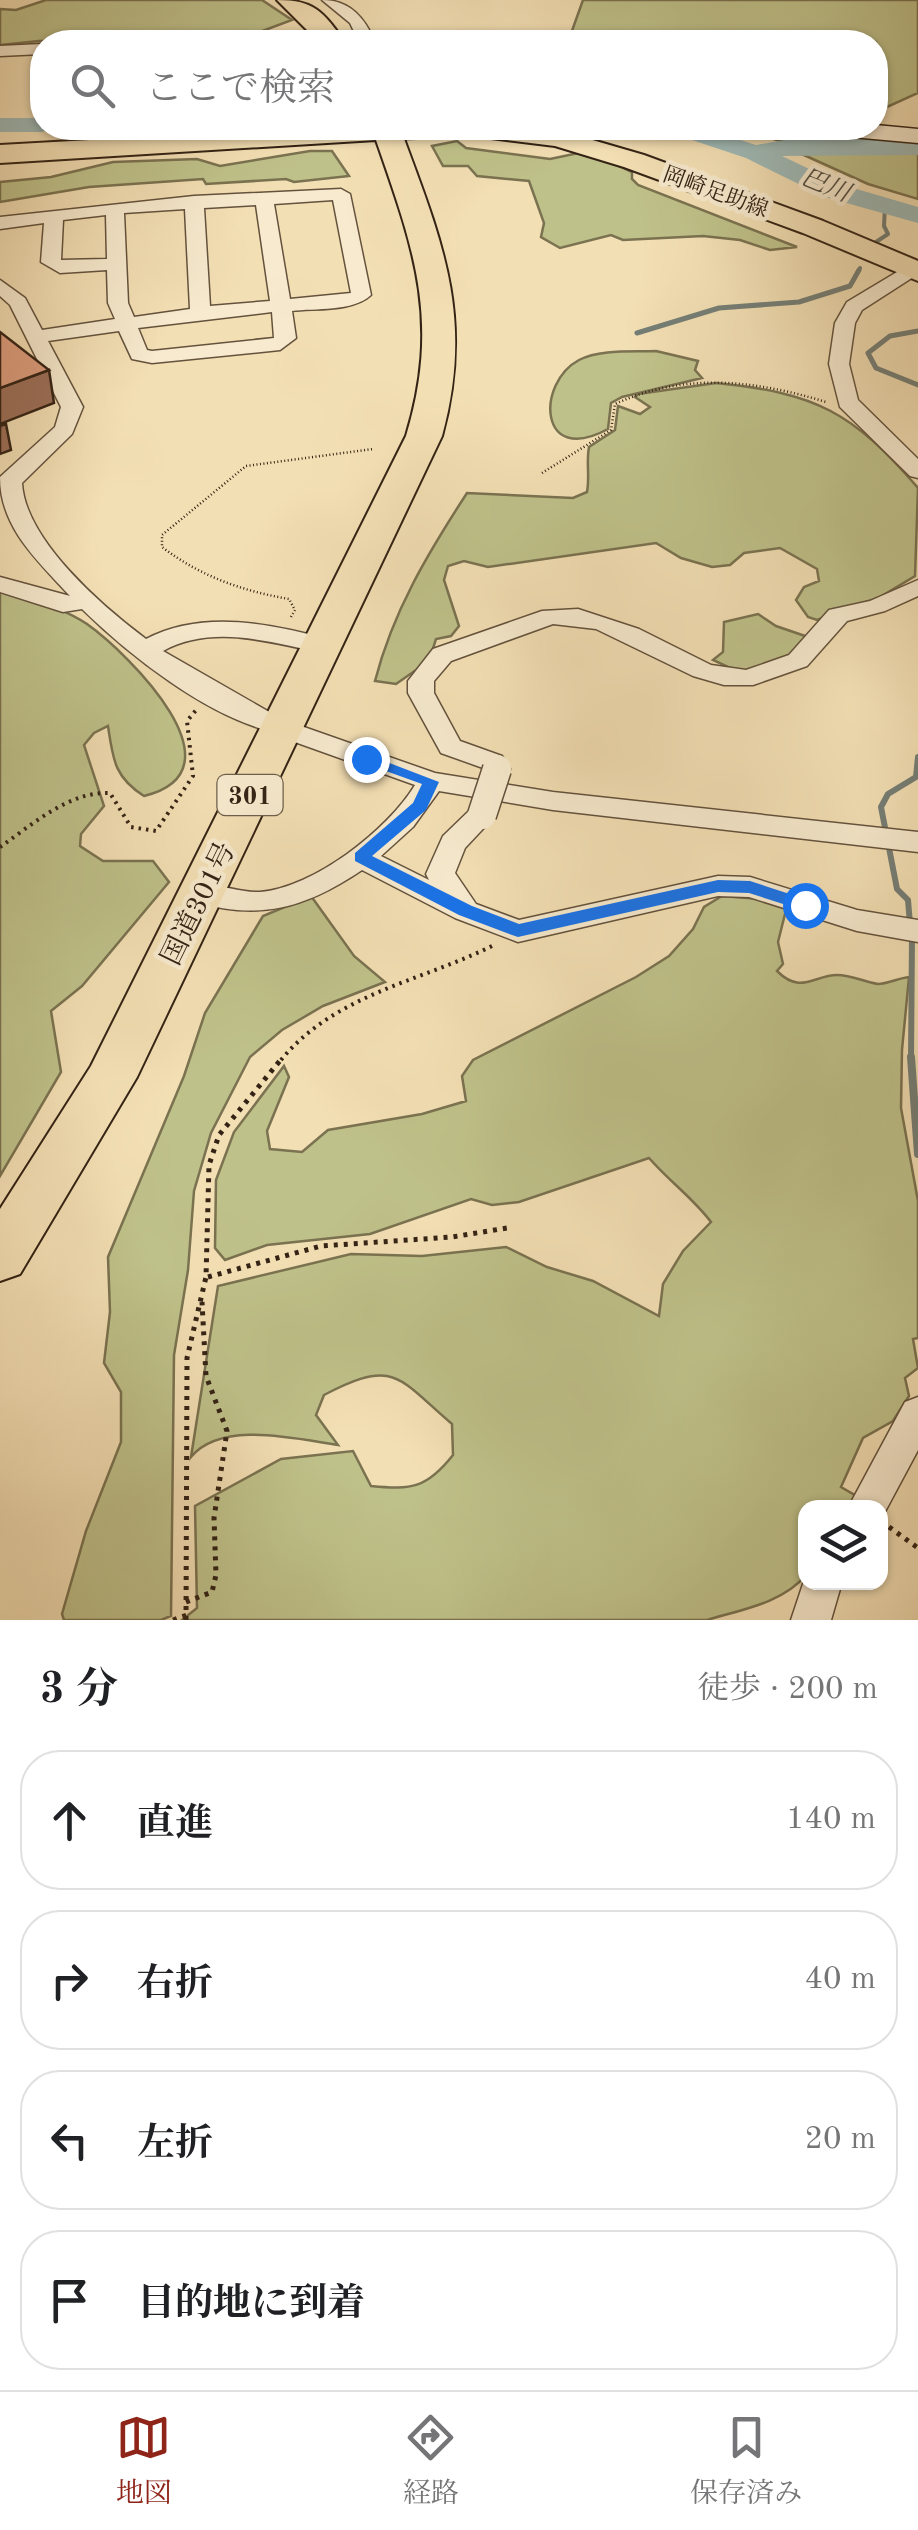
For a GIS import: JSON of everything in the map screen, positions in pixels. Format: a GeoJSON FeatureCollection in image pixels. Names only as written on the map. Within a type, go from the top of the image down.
{"type":"FeatureCollection","features":[{"type":"Feature","properties":{"kind":"highway"},"geometry":{"type":"LineString","coordinates":[[289,0],[336,30]]}},
{"type":"Feature","properties":{"kind":"highway"},"geometry":{"type":"LineString","coordinates":[[321,1],[345,30]]}},
{"type":"Feature","properties":{"kind":"highway"},"geometry":{"type":"LineString","coordinates":[[0,154],[219,140]]}},
{"type":"Feature","properties":{"kind":"highway","name":"国道301号"},"geometry":{"type":"LineString","coordinates":[[0,1258],[93,1109],[202,894],[302,642],[424,436],[437,402],[444,346],[438,312],[395,208],[377,140]]}},
{"type":"Feature","properties":{"kind":"main road"},"geometry":{"type":"LineString","coordinates":[[888,133],[918,136]]}},
{"type":"Feature","properties":{"kind":"main road","name":"岡崎足助線"},"geometry":{"type":"LineString","coordinates":[[565,140],[813,226],[915,270]]}},
{"type":"Feature","properties":{"kind":"street"},"geometry":{"type":"LineString","coordinates":[[0,51],[30,50]]}},
{"type":"Feature","properties":{"kind":"street"},"geometry":{"type":"LineString","coordinates":[[0,223],[115,208],[341,194],[361,294],[353,299],[200,313],[36,338]]}},
{"type":"Feature","properties":{"kind":"street"},"geometry":{"type":"LineString","coordinates":[[115,208],[118,303],[139,355],[152,357],[280,344],[286,338],[264,196]]}},
{"type":"Feature","properties":{"kind":"street"},"geometry":{"type":"LineString","coordinates":[[194,202],[200,313]]}},
{"type":"Feature","properties":{"kind":"street"},"geometry":{"type":"LineString","coordinates":[[54,214],[51,262],[60,267],[117,264]]}},
{"type":"Feature","properties":{"kind":"street"},"geometry":{"type":"LineString","coordinates":[[915,270],[854,306],[845,322],[841,379],[848,402],[918,471]]}},
{"type":"Feature","properties":{"kind":"street"},"geometry":{"type":"LineString","coordinates":[[0,286],[18,302],[72,407],[71,422],[55,440],[20,465],[5,484],[20,522],[87,601],[144,651],[213,695],[269,723]]}},
{"type":"Feature","properties":{"kind":"street"},"geometry":{"type":"LineString","coordinates":[[0,584],[63,605],[87,601]]}},
{"type":"Feature","properties":{"kind":"street"},"geometry":{"type":"LineString","coordinates":[[466,911],[440,874],[453,844],[482,815],[496,769],[492,762],[450,747],[421,693],[421,680],[442,655],[550,616],[568,614],[597,619],[629,632],[700,668],[734,678],[750,678],[802,658],[833,618],[883,604],[918,587]]}},
{"type":"Feature","properties":{"kind":"street"},"geometry":{"type":"LineString","coordinates":[[144,651],[168,635],[195,629],[221,628],[302,642]]}},
{"type":"Feature","properties":{"kind":"street"},"geometry":{"type":"LineString","coordinates":[[300,735],[431,782],[553,801],[918,842]]}},
{"type":"Feature","properties":{"kind":"street"},"geometry":{"type":"LineString","coordinates":[[202,894],[266,902],[293,894],[360,857],[420,806],[431,782]]}},
{"type":"Feature","properties":{"kind":"street"},"geometry":{"type":"LineString","coordinates":[[360,857],[466,911],[518,931],[718,886],[750,887],[857,920],[918,931]]}},
{"type":"Feature","properties":{"kind":"street"},"geometry":{"type":"LineString","coordinates":[[872,1500],[918,1414]]}},
{"type":"Feature","properties":{"kind":"street"},"geometry":{"type":"LineString","coordinates":[[811,1620],[820,1590]]}},
{"type":"Feature","properties":{"kind":"path"},"geometry":{"type":"LineString","coordinates":[[542,472],[610,430],[616,404],[638,392],[698,382],[739,382],[808,396],[857,412]]}},
{"type":"Feature","properties":{"kind":"path"},"geometry":{"type":"LineString","coordinates":[[302,642],[288,599],[255,594],[181,563],[162,547],[162,535],[246,466],[373,449]]}},
{"type":"Feature","properties":{"kind":"path"},"geometry":{"type":"LineString","coordinates":[[0,847],[68,804],[102,791],[110,793],[132,826],[156,832],[193,776],[188,721],[213,695]]}},
{"type":"Feature","properties":{"kind":"path"},"geometry":{"type":"LineString","coordinates":[[173,1620],[186,1617],[187,1358],[206,1278],[205,1204],[209,1165],[220,1135],[300,1036],[332,1013],[448,968],[518,931]]}},
{"type":"Feature","properties":{"kind":"path"},"geometry":{"type":"LineString","coordinates":[[206,1278],[302,1250],[358,1242],[474,1237],[508,1228]]}},
{"type":"Feature","properties":{"kind":"path"},"geometry":{"type":"LineString","coordinates":[[186,1602],[212,1592],[216,1575],[214,1518],[227,1431],[208,1386],[205,1306],[201,1299]]}},
{"type":"Feature","properties":{"kind":"path"},"geometry":{"type":"LineString","coordinates":[[888,1527],[918,1548]]}},
{"type":"Feature","properties":{"kind":"green space"},"geometry":{"type":"Polygon","coordinates":[[[46,0],[262,0],[292,20],[265,30],[30,30],[30,42],[0,45],[0,9],[16,10],[46,0]]]}},
{"type":"Feature","properties":{"kind":"green space"},"geometry":{"type":"Polygon","coordinates":[[[583,0],[918,0],[918,93],[888,107],[888,30],[572,30],[583,0]]]}},
{"type":"Feature","properties":{"kind":"green space"},"geometry":{"type":"Polygon","coordinates":[[[777,140],[860,142],[780,141],[777,140]]]}},
{"type":"Feature","properties":{"kind":"green space"},"geometry":{"type":"Polygon","coordinates":[[[457,141],[466,148],[550,159],[588,151],[632,172],[638,185],[797,247],[770,250],[740,240],[703,236],[623,240],[611,235],[560,248],[541,237],[544,223],[529,181],[477,176],[468,166],[443,166],[432,146],[457,141]]]}},
{"type":"Feature","properties":{"kind":"green space"},"geometry":{"type":"Polygon","coordinates":[[[918,148],[918,199],[868,184],[795,151],[918,148]]]}},
{"type":"Feature","properties":{"kind":"green space"},"geometry":{"type":"Polygon","coordinates":[[[332,151],[349,176],[294,182],[286,179],[206,184],[203,179],[89,187],[0,202],[0,182],[51,177],[113,162],[197,159],[220,166],[332,151]]]}},
{"type":"Feature","properties":{"kind":"green space"},"geometry":{"type":"Polygon","coordinates":[[[656,351],[698,361],[695,370],[702,378],[622,397],[611,403],[608,429],[585,438],[568,437],[557,430],[551,417],[551,402],[565,371],[587,356],[656,351]]]}},
{"type":"Feature","properties":{"kind":"green space"},"geometry":{"type":"Polygon","coordinates":[[[716,383],[781,393],[830,411],[852,424],[895,462],[918,488],[915,576],[880,597],[817,620],[808,617],[796,600],[804,587],[819,581],[817,569],[780,548],[744,553],[730,565],[712,567],[681,558],[656,543],[488,567],[464,561],[448,566],[444,580],[459,626],[451,636],[436,639],[429,661],[396,684],[375,681],[391,631],[413,583],[467,493],[573,498],[587,492],[589,447],[615,430],[618,406],[640,414],[650,407],[635,397],[638,394],[716,383]]]}},
{"type":"Feature","properties":{"kind":"green space"},"geometry":{"type":"Polygon","coordinates":[[[0,589],[56,608],[106,639],[151,685],[170,712],[182,739],[184,763],[173,783],[144,796],[121,774],[108,726],[94,733],[84,745],[104,806],[81,834],[80,846],[103,861],[153,861],[169,882],[82,986],[51,1011],[61,1072],[0,1176],[0,589]]]}},
{"type":"Feature","properties":{"kind":"green space"},"geometry":{"type":"Polygon","coordinates":[[[758,614],[776,626],[808,637],[796,654],[743,674],[713,660],[723,652],[724,622],[758,614]]]}},
{"type":"Feature","properties":{"kind":"green space"},"geometry":{"type":"Polygon","coordinates":[[[311,896],[354,956],[385,982],[323,1006],[282,1030],[250,1057],[211,1133],[194,1191],[188,1270],[174,1355],[171,1616],[161,1620],[64,1620],[62,1614],[86,1531],[121,1442],[121,1392],[104,1363],[110,1312],[108,1257],[184,1076],[205,1013],[263,916],[311,896]]]}},
{"type":"Feature","properties":{"kind":"green space"},"geometry":{"type":"Polygon","coordinates":[[[722,896],[774,900],[787,906],[778,942],[783,964],[777,971],[793,982],[837,975],[878,984],[909,977],[901,1108],[918,1201],[918,1338],[913,1339],[918,1368],[905,1378],[909,1396],[893,1421],[863,1438],[841,1487],[858,1497],[856,1500],[798,1500],[798,1583],[773,1599],[707,1620],[182,1620],[197,1608],[195,1506],[281,1459],[353,1451],[371,1486],[408,1487],[435,1474],[453,1455],[452,1424],[406,1384],[381,1376],[366,1377],[324,1395],[316,1415],[338,1445],[281,1436],[240,1435],[204,1446],[191,1457],[218,1286],[351,1254],[422,1256],[506,1247],[547,1267],[593,1281],[659,1316],[663,1284],[683,1251],[711,1222],[649,1158],[519,1202],[492,1205],[471,1199],[370,1234],[267,1245],[225,1260],[215,1248],[216,1180],[234,1132],[284,1066],[289,1077],[267,1131],[270,1149],[302,1152],[328,1130],[422,1114],[466,1101],[462,1076],[473,1060],[636,977],[669,956],[693,929],[704,907],[722,896]]]}},
{"type":"Feature","properties":{"kind":"building"},"geometry":{"type":"Polygon","coordinates":[[[0,332],[49,370],[0,388],[0,332]]]}},
{"type":"Feature","properties":{"kind":"waterway","name":"巴川"},"geometry":{"type":"LineString","coordinates":[[0,125],[30,125]]}},
{"type":"Feature","properties":{"kind":"waterway","name":"巴川"},"geometry":{"type":"LineString","coordinates":[[716,140],[755,153]]}},
{"type":"Feature","properties":{"kind":"waterway"},"geometry":{"type":"LineString","coordinates":[[755,153],[796,146],[918,147]]}},
{"type":"Feature","properties":{"kind":"waterway","name":"巴川"},"geometry":{"type":"LineString","coordinates":[[755,153],[834,191],[918,215]]}},
{"type":"Feature","properties":{"kind":"waterway"},"geometry":{"type":"LineString","coordinates":[[873,244],[888,234],[884,226],[885,205]]}},
{"type":"Feature","properties":{"kind":"waterway"},"geometry":{"type":"LineString","coordinates":[[857,273],[860,268]]}},
{"type":"Feature","properties":{"kind":"waterway"},"geometry":{"type":"LineString","coordinates":[[637,333],[719,308],[799,302],[850,286],[859,270]]}},
{"type":"Feature","properties":{"kind":"waterway"},"geometry":{"type":"LineString","coordinates":[[918,331],[890,336],[868,353],[876,368],[918,385]]}},
{"type":"Feature","properties":{"kind":"waterway"},"geometry":{"type":"LineString","coordinates":[[910,924],[908,900],[897,889],[881,807],[888,794],[916,777],[918,757]]}},
{"type":"Feature","properties":{"kind":"waterway"},"geometry":{"type":"LineString","coordinates":[[911,1057],[912,937]]}},
{"type":"Feature","properties":{"kind":"waterway"},"geometry":{"type":"LineString","coordinates":[[911,1057],[918,1154]]}},
{"type":"Feature","properties":{"kind":"route"},"geometry":{"type":"LineString","coordinates":[[366,759],[408,770],[431,782],[420,806],[360,857],[466,911],[518,931],[718,886],[750,887],[805,905]]}}]}
